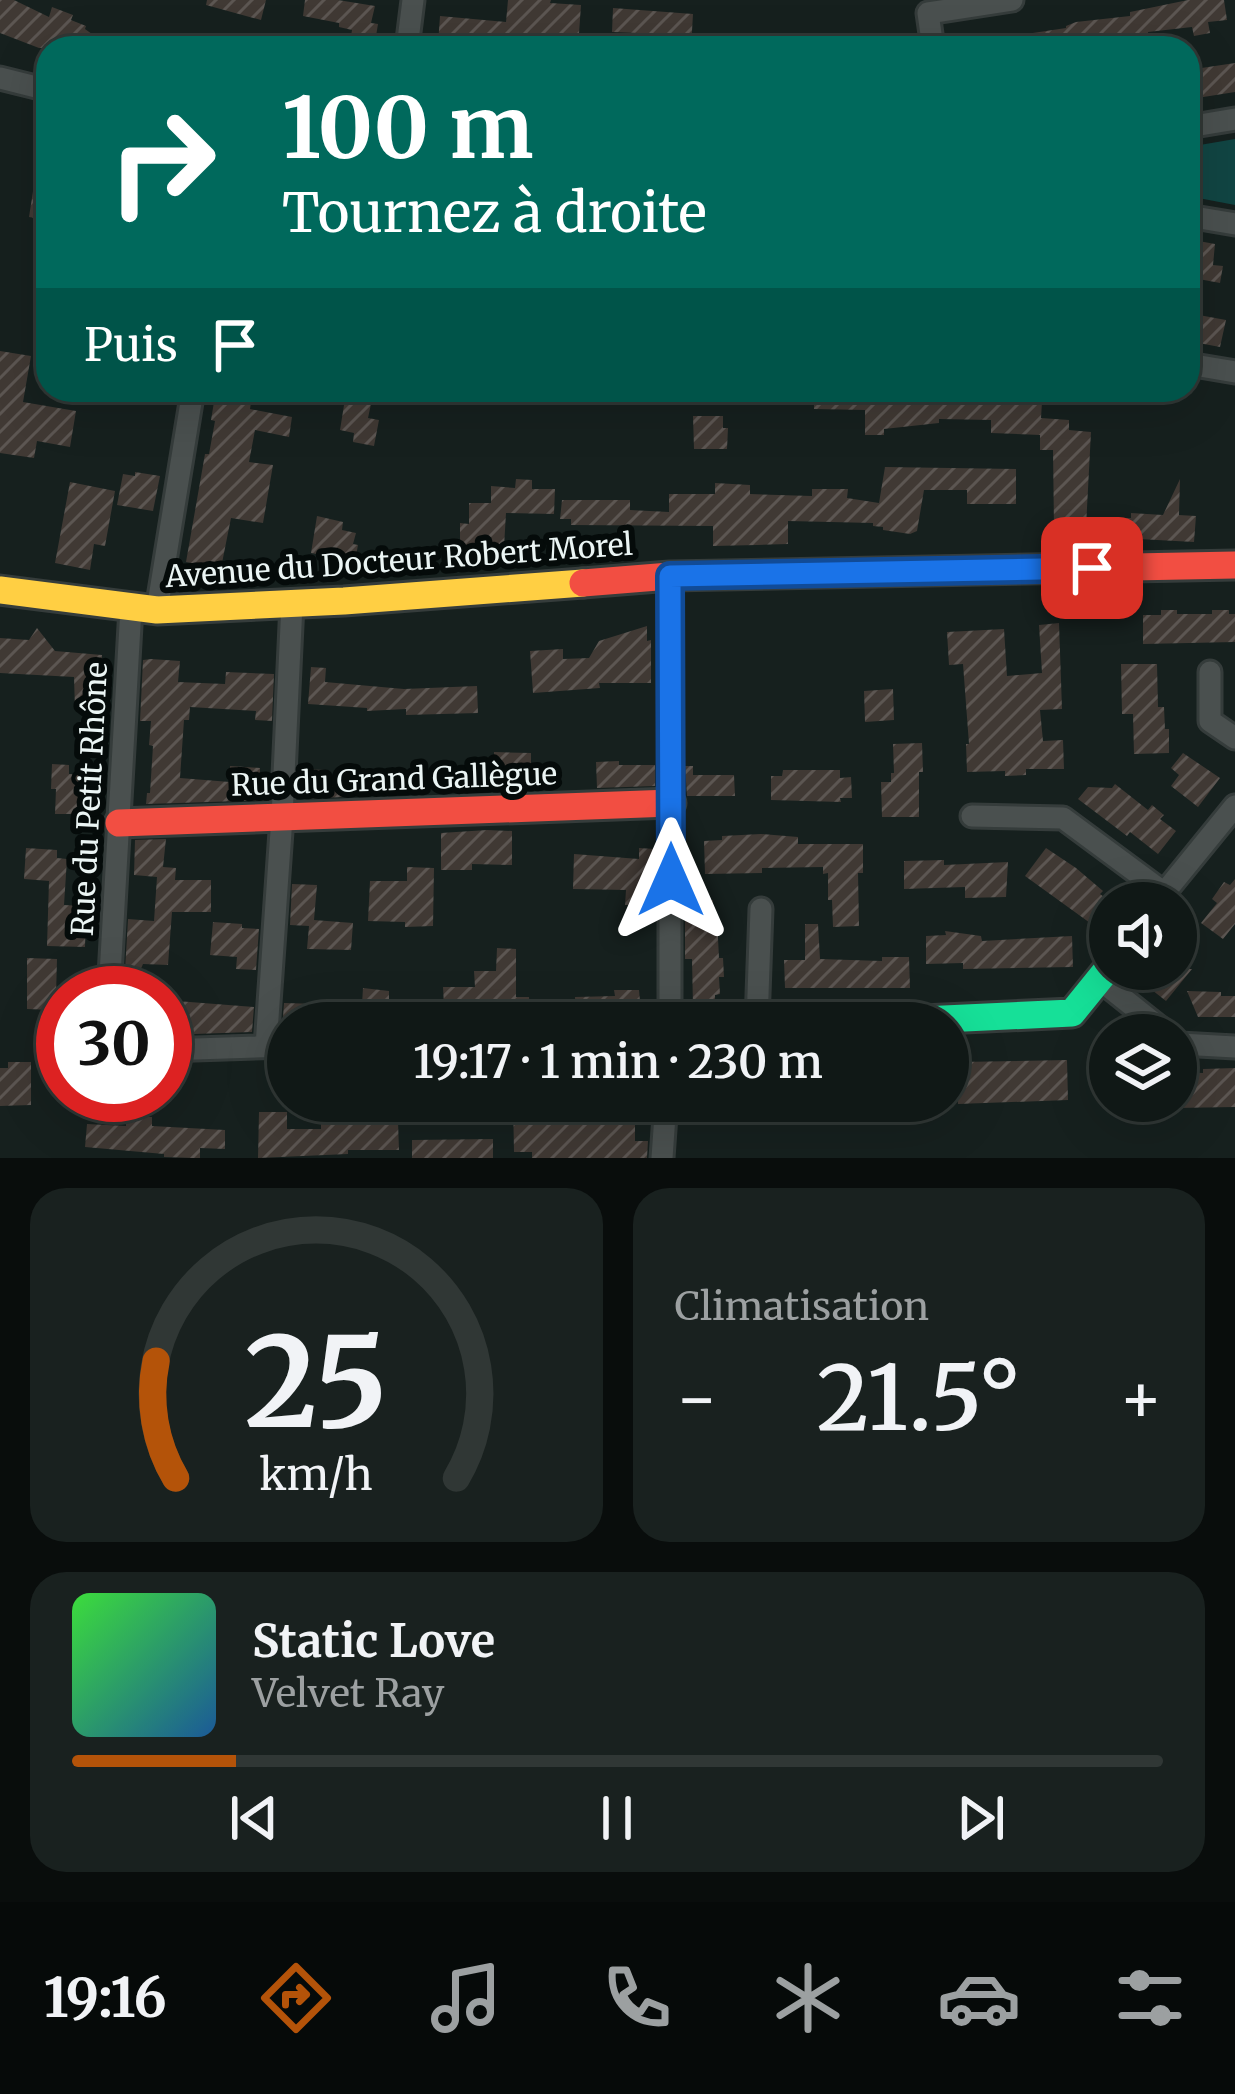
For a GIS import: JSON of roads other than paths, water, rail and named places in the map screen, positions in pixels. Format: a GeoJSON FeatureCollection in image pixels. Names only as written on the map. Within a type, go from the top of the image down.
{"type":"FeatureCollection","features":[{"type":"Feature","properties":{"kind":"street"},"geometry":{"type":"LineString","coordinates":[[408,36],[413,0]]}},
{"type":"Feature","properties":{"kind":"street"},"geometry":{"type":"LineString","coordinates":[[931,36],[928,13],[1012,0]]}},
{"type":"Feature","properties":{"kind":"street"},"geometry":{"type":"LineString","coordinates":[[0,78],[36,87]]}},
{"type":"Feature","properties":{"kind":"street"},"geometry":{"type":"LineString","coordinates":[[1200,125],[1235,119]]}},
{"type":"Feature","properties":{"kind":"street"},"geometry":{"type":"LineString","coordinates":[[1200,218],[1235,224]]}},
{"type":"Feature","properties":{"kind":"street"},"geometry":{"type":"LineString","coordinates":[[1200,366],[1235,372]]}},
{"type":"Feature","properties":{"kind":"street","name":"Rue du Petit Rhône"},"geometry":{"type":"LineString","coordinates":[[111,966],[119,823],[144,609],[190,402]]}},
{"type":"Feature","properties":{"kind":"street","name":"Avenue du Docteur Robert Morel"},"geometry":{"type":"LineString","coordinates":[[0,590],[144,609],[292,604],[670,576],[1235,565]]}},
{"type":"Feature","properties":{"kind":"street"},"geometry":{"type":"LineString","coordinates":[[670,576],[670,1002]]}},
{"type":"Feature","properties":{"kind":"street"},"geometry":{"type":"LineString","coordinates":[[278,1002],[292,604]]}},
{"type":"Feature","properties":{"kind":"street"},"geometry":{"type":"LineString","coordinates":[[1210,672],[1210,721],[1235,739]]}},
{"type":"Feature","properties":{"kind":"street","name":"Rue du Grand Gallègue"},"geometry":{"type":"LineString","coordinates":[[119,823],[671,802]]}},
{"type":"Feature","properties":{"kind":"street"},"geometry":{"type":"LineString","coordinates":[[1172,882],[1235,806]]}},
{"type":"Feature","properties":{"kind":"street"},"geometry":{"type":"LineString","coordinates":[[972,816],[1063,818],[1142,882]]}},
{"type":"Feature","properties":{"kind":"street"},"geometry":{"type":"LineString","coordinates":[[758,1002],[761,909]]}},
{"type":"Feature","properties":{"kind":"street"},"geometry":{"type":"LineString","coordinates":[[969,1018],[1072,1013],[1091,990]]}},
{"type":"Feature","properties":{"kind":"street"},"geometry":{"type":"LineString","coordinates":[[1122,990],[1146,1014]]}},
{"type":"Feature","properties":{"kind":"street"},"geometry":{"type":"LineString","coordinates":[[1197,1045],[1235,1047]]}},
{"type":"Feature","properties":{"kind":"street"},"geometry":{"type":"LineString","coordinates":[[192,1049],[267,1046]]}},
{"type":"Feature","properties":{"kind":"street"},"geometry":{"type":"LineString","coordinates":[[662,1158],[665,1122]]}}]}
